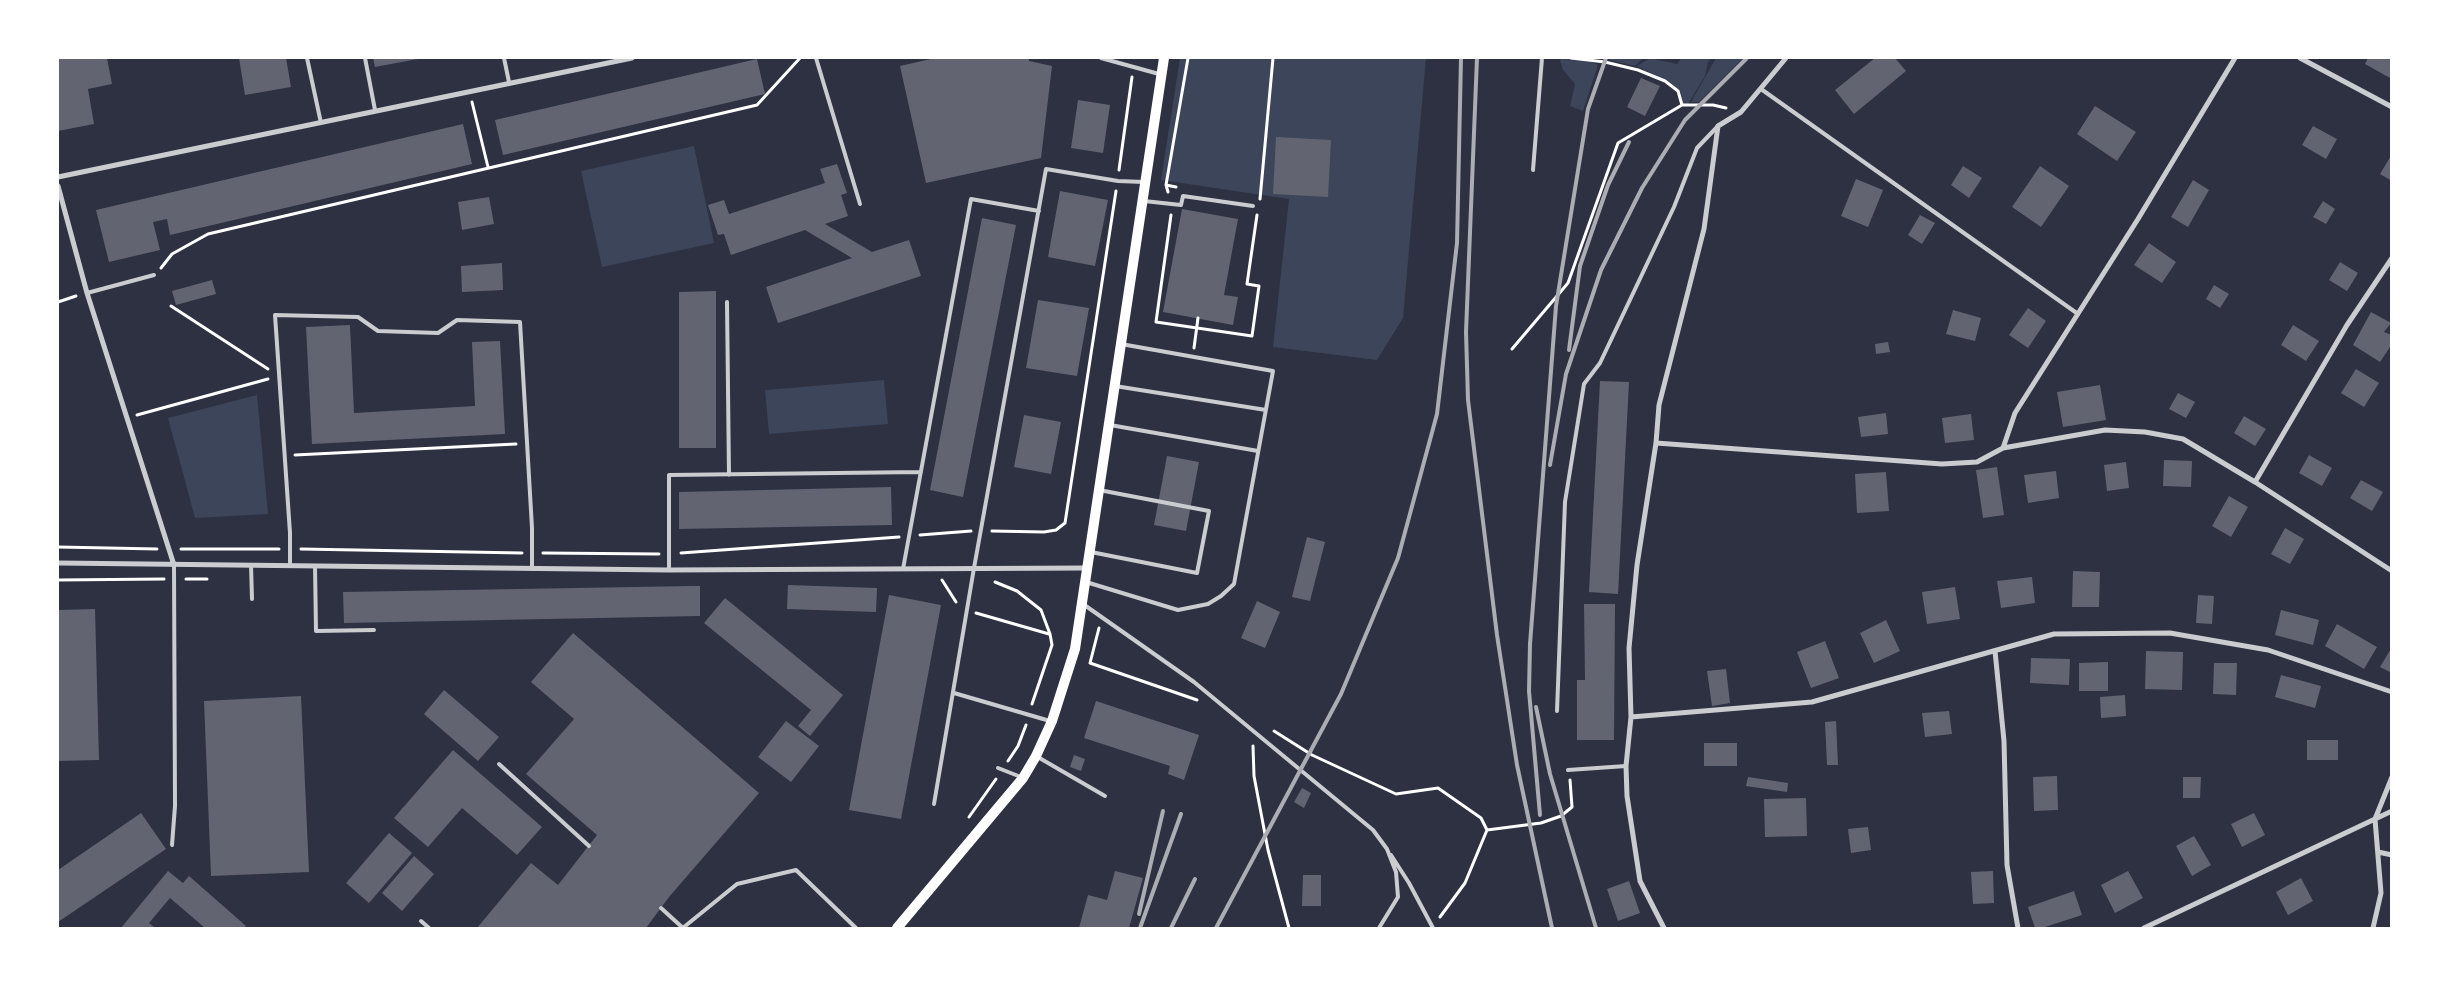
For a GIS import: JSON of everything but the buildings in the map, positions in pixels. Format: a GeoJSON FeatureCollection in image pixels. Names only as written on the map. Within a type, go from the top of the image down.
{"type":"FeatureCollection","features":[{"type":"Feature","properties":{"kind":"main road"},"geometry":{"type":"LineString","coordinates":[[897,928],[1023,778],[1036,756],[1052,721],[1075,649],[1088,552],[1164,58]]}},
{"type":"Feature","properties":{"kind":"street"},"geometry":{"type":"LineString","coordinates":[[58,177],[632,58]]}},
{"type":"Feature","properties":{"kind":"street"},"geometry":{"type":"LineString","coordinates":[[1664,928],[1640,881],[1626,796],[1626,766],[1631,717],[1629,648],[1636,574],[1656,443],[1659,405],[1704,229],[1718,126],[1741,112],[1786,58]]}},
{"type":"Feature","properties":{"kind":"street"},"geometry":{"type":"LineString","coordinates":[[2002,448],[2015,413],[2235,58]]}},
{"type":"Feature","properties":{"kind":"street"},"geometry":{"type":"LineString","coordinates":[[2300,58],[2392,107]]}},
{"type":"Feature","properties":{"kind":"street"},"geometry":{"type":"LineString","coordinates":[[58,186],[87,293],[174,564]]}},
{"type":"Feature","properties":{"kind":"street"},"geometry":{"type":"LineString","coordinates":[[2255,482],[2346,325],[2392,258]]}},
{"type":"Feature","properties":{"kind":"street"},"geometry":{"type":"LineString","coordinates":[[1656,443],[1942,464],[1977,462],[2002,448],[2105,430],[2145,432],[2183,439],[2255,482],[2392,571]]}},
{"type":"Feature","properties":{"kind":"street"},"geometry":{"type":"LineString","coordinates":[[58,563],[669,570],[1086,568]]}},
{"type":"Feature","properties":{"kind":"street"},"geometry":{"type":"LineString","coordinates":[[1631,717],[1812,702],[2054,634],[2170,633],[2268,650],[2392,692]]}},
{"type":"Feature","properties":{"kind":"street"},"geometry":{"type":"LineString","coordinates":[[1995,651],[2004,741],[2007,865],[2018,928]]}},
{"type":"Feature","properties":{"kind":"street"},"geometry":{"type":"LineString","coordinates":[[2373,928],[2381,893],[2375,819],[2392,776]]}},
{"type":"Feature","properties":{"kind":"street"},"geometry":{"type":"LineString","coordinates":[[2144,928],[2392,811]]}},
{"type":"Feature","properties":{"kind":"street"},"geometry":{"type":"LineString","coordinates":[[2378,852],[2392,856]]}},
{"type":"Feature","properties":{"kind":"lane"},"geometry":{"type":"LineString","coordinates":[[307,58],[321,123]]}},
{"type":"Feature","properties":{"kind":"lane"},"geometry":{"type":"LineString","coordinates":[[365,58],[375,110]]}},
{"type":"Feature","properties":{"kind":"lane"},"geometry":{"type":"LineString","coordinates":[[504,58],[509,82]]}},
{"type":"Feature","properties":{"kind":"lane"},"geometry":{"type":"LineString","coordinates":[[816,58],[860,204]]}},
{"type":"Feature","properties":{"kind":"lane"},"geometry":{"type":"LineString","coordinates":[[1101,58],[1162,75]]}},
{"type":"Feature","properties":{"kind":"lane"},"geometry":{"type":"LineString","coordinates":[[1533,170],[1542,58]]}},
{"type":"Feature","properties":{"kind":"lane"},"geometry":{"type":"LineString","coordinates":[[1761,89],[2078,314]]}},
{"type":"Feature","properties":{"kind":"lane"},"geometry":{"type":"LineString","coordinates":[[1557,711],[1566,502],[1584,384],[1600,364],[1674,207],[1696,148],[1718,126]]}},
{"type":"Feature","properties":{"kind":"lane"},"geometry":{"type":"LineString","coordinates":[[934,804],[974,568],[1046,169],[1118,181],[1144,182]]}},
{"type":"Feature","properties":{"kind":"lane"},"geometry":{"type":"LineString","coordinates":[[1142,200],[1182,205],[1183,196],[1253,206]]}},
{"type":"Feature","properties":{"kind":"lane"},"geometry":{"type":"LineString","coordinates":[[903,569],[970,199],[1039,211]]}},
{"type":"Feature","properties":{"kind":"lane"},"geometry":{"type":"LineString","coordinates":[[87,293],[154,275]]}},
{"type":"Feature","properties":{"kind":"lane"},"geometry":{"type":"LineString","coordinates":[[727,302],[729,475]]}},
{"type":"Feature","properties":{"kind":"lane"},"geometry":{"type":"LineString","coordinates":[[290,566],[285,456],[275,315],[358,317],[378,331],[438,333],[457,320],[520,322],[532,569]]}},
{"type":"Feature","properties":{"kind":"lane"},"geometry":{"type":"LineString","coordinates":[[1084,582],[1178,610],[1193,608],[1221,596],[1234,584],[1273,371],[1121,344]]}},
{"type":"Feature","properties":{"kind":"lane"},"geometry":{"type":"LineString","coordinates":[[1114,385],[1266,410]]}},
{"type":"Feature","properties":{"kind":"lane"},"geometry":{"type":"LineString","coordinates":[[1108,425],[1258,451]]}},
{"type":"Feature","properties":{"kind":"lane"},"geometry":{"type":"LineString","coordinates":[[669,570],[669,475],[921,472]]}},
{"type":"Feature","properties":{"kind":"lane"},"geometry":{"type":"LineString","coordinates":[[1088,552],[1197,572],[1209,511],[1098,490]]}},
{"type":"Feature","properties":{"kind":"lane"},"geometry":{"type":"LineString","coordinates":[[172,845],[175,806],[174,564]]}},
{"type":"Feature","properties":{"kind":"lane"},"geometry":{"type":"LineString","coordinates":[[251,565],[252,599]]}},
{"type":"Feature","properties":{"kind":"lane"},"geometry":{"type":"LineString","coordinates":[[315,566],[316,631],[374,630]]}},
{"type":"Feature","properties":{"kind":"lane"},"geometry":{"type":"LineString","coordinates":[[1082,603],[1194,682],[1373,830],[1409,883],[1432,926]]}},
{"type":"Feature","properties":{"kind":"lane"},"geometry":{"type":"LineString","coordinates":[[954,693],[1052,721]]}},
{"type":"Feature","properties":{"kind":"lane"},"geometry":{"type":"LineString","coordinates":[[1036,756],[1105,796]]}},
{"type":"Feature","properties":{"kind":"lane"},"geometry":{"type":"LineString","coordinates":[[499,764],[589,846]]}},
{"type":"Feature","properties":{"kind":"lane"},"geometry":{"type":"LineString","coordinates":[[1568,770],[1626,766]]}},
{"type":"Feature","properties":{"kind":"lane"},"geometry":{"type":"LineString","coordinates":[[1000,769],[1023,778]]}},
{"type":"Feature","properties":{"kind":"lane"},"geometry":{"type":"LineString","coordinates":[[1379,928],[1398,897],[1396,872],[1387,849]]}},
{"type":"Feature","properties":{"kind":"lane"},"geometry":{"type":"LineString","coordinates":[[661,908],[683,928],[737,884],[796,870],[856,928]]}},
{"type":"Feature","properties":{"kind":"lane"},"geometry":{"type":"LineString","coordinates":[[421,921],[429,928]]}},
{"type":"Feature","properties":{"kind":"path"},"geometry":{"type":"LineString","coordinates":[[154,275],[172,254],[208,234],[757,105],[800,58]]}},
{"type":"Feature","properties":{"kind":"path"},"geometry":{"type":"LineString","coordinates":[[1188,58],[1166,185],[1173,205],[1156,322],[1252,336]]}},
{"type":"Feature","properties":{"kind":"path"},"geometry":{"type":"LineString","coordinates":[[1571,58],[1605,62],[1638,70],[1665,81],[1678,92],[1682,105]]}},
{"type":"Feature","properties":{"kind":"path"},"geometry":{"type":"LineString","coordinates":[[470,91],[488,167]]}},
{"type":"Feature","properties":{"kind":"path"},"geometry":{"type":"LineString","coordinates":[[1512,349],[1568,284],[1618,143],[1682,105],[1713,105],[1741,112]]}},
{"type":"Feature","properties":{"kind":"path"},"geometry":{"type":"LineString","coordinates":[[1166,185],[1185,188]]}},
{"type":"Feature","properties":{"kind":"path"},"geometry":{"type":"LineString","coordinates":[[1250,199],[1260,200]]}},
{"type":"Feature","properties":{"kind":"path"},"geometry":{"type":"LineString","coordinates":[[58,302],[87,293]]}},
{"type":"Feature","properties":{"kind":"path"},"geometry":{"type":"LineString","coordinates":[[171,306],[279,376]]}},
{"type":"Feature","properties":{"kind":"path"},"geometry":{"type":"LineString","coordinates":[[1193,356],[1198,318]]}},
{"type":"Feature","properties":{"kind":"path"},"geometry":{"type":"LineString","coordinates":[[127,418],[279,376]]}},
{"type":"Feature","properties":{"kind":"path"},"geometry":{"type":"LineString","coordinates":[[285,456],[527,444]]}},
{"type":"Feature","properties":{"kind":"path"},"geometry":{"type":"LineString","coordinates":[[58,580],[213,579]]}},
{"type":"Feature","properties":{"kind":"path"},"geometry":{"type":"LineString","coordinates":[[933,579],[993,581],[1017,591],[1041,610],[1052,645],[1018,746],[1000,769],[966,822]]}},
{"type":"Feature","properties":{"kind":"path"},"geometry":{"type":"LineString","coordinates":[[942,580],[960,609],[1050,634]]}},
{"type":"Feature","properties":{"kind":"path"},"geometry":{"type":"LineString","coordinates":[[1101,618],[1090,663],[1201,702]]}},
{"type":"Feature","properties":{"kind":"path"},"geometry":{"type":"LineString","coordinates":[[1267,726],[1312,755],[1396,794],[1438,788],[1481,818],[1487,830],[1465,882],[1445,913],[1432,926]]}},
{"type":"Feature","properties":{"kind":"path"},"geometry":{"type":"LineString","coordinates":[[1247,740],[1254,746],[1254,776],[1268,850],[1289,928]]}},
{"type":"Feature","properties":{"kind":"path"},"geometry":{"type":"LineString","coordinates":[[1487,830],[1541,823],[1561,816],[1572,807],[1568,770]]}},
{"type":"Feature","properties":{"kind":"shaded area"},"geometry":{"type":"Polygon","coordinates":[[[1180,58],[1426,58],[1403,318],[1377,360],[1273,347],[1289,199],[1161,180],[1180,58]]]}},
{"type":"Feature","properties":{"kind":"shaded area"},"geometry":{"type":"Polygon","coordinates":[[[1562,58],[1582,58],[1598,65],[1583,111],[1570,106],[1575,84],[1563,70],[1560,60],[1562,58]]]}},
{"type":"Feature","properties":{"kind":"shaded area"},"geometry":{"type":"Polygon","coordinates":[[[1610,58],[1643,58],[1635,66],[1609,60],[1610,58]]]}},
{"type":"Feature","properties":{"kind":"shaded area"},"geometry":{"type":"Polygon","coordinates":[[[1650,58],[1677,64],[1681,58],[1712,58],[1708,62],[1705,76],[1688,104],[1682,104],[1679,91],[1665,80],[1637,66],[1650,58]]]}},
{"type":"Feature","properties":{"kind":"shaded area"},"geometry":{"type":"Polygon","coordinates":[[[1716,58],[1743,58],[1699,102],[1691,102],[1716,58]]]}},
{"type":"Feature","properties":{"kind":"shaded area"},"geometry":{"type":"Polygon","coordinates":[[[694,146],[714,243],[602,267],[581,171],[694,146]]]}},
{"type":"Feature","properties":{"kind":"shaded area"},"geometry":{"type":"Polygon","coordinates":[[[884,380],[888,424],[769,434],[765,390],[884,380]]]}},
{"type":"Feature","properties":{"kind":"shaded area"},"geometry":{"type":"Polygon","coordinates":[[[257,395],[268,514],[195,518],[168,418],[257,395]]]}},
{"type":"Feature","properties":{"kind":"railway"},"geometry":{"type":"LineString","coordinates":[[1216,928],[1341,694],[1398,558],[1437,414],[1457,243],[1461,58]]}},
{"type":"Feature","properties":{"kind":"railway"},"geometry":{"type":"LineString","coordinates":[[1477,58],[1466,332],[1468,400],[1497,635],[1517,765],[1552,928]]}},
{"type":"Feature","properties":{"kind":"railway"},"geometry":{"type":"LineString","coordinates":[[1540,815],[1529,691],[1530,644],[1556,306],[1588,109],[1606,58]]}},
{"type":"Feature","properties":{"kind":"railway"},"geometry":{"type":"LineString","coordinates":[[1550,465],[1566,374],[1601,270],[1642,188],[1685,120],[1747,58]]}},
{"type":"Feature","properties":{"kind":"railway"},"geometry":{"type":"LineString","coordinates":[[1569,350],[1580,266],[1608,185],[1629,142]]}},
{"type":"Feature","properties":{"kind":"railway"},"geometry":{"type":"LineString","coordinates":[[1536,707],[1550,774],[1596,928]]}},
{"type":"Feature","properties":{"kind":"railway"},"geometry":{"type":"LineString","coordinates":[[1139,914],[1163,811]]}},
{"type":"Feature","properties":{"kind":"railway"},"geometry":{"type":"LineString","coordinates":[[1140,928],[1181,814]]}},
{"type":"Feature","properties":{"kind":"railway"},"geometry":{"type":"LineString","coordinates":[[1171,928],[1195,879]]}}]}
